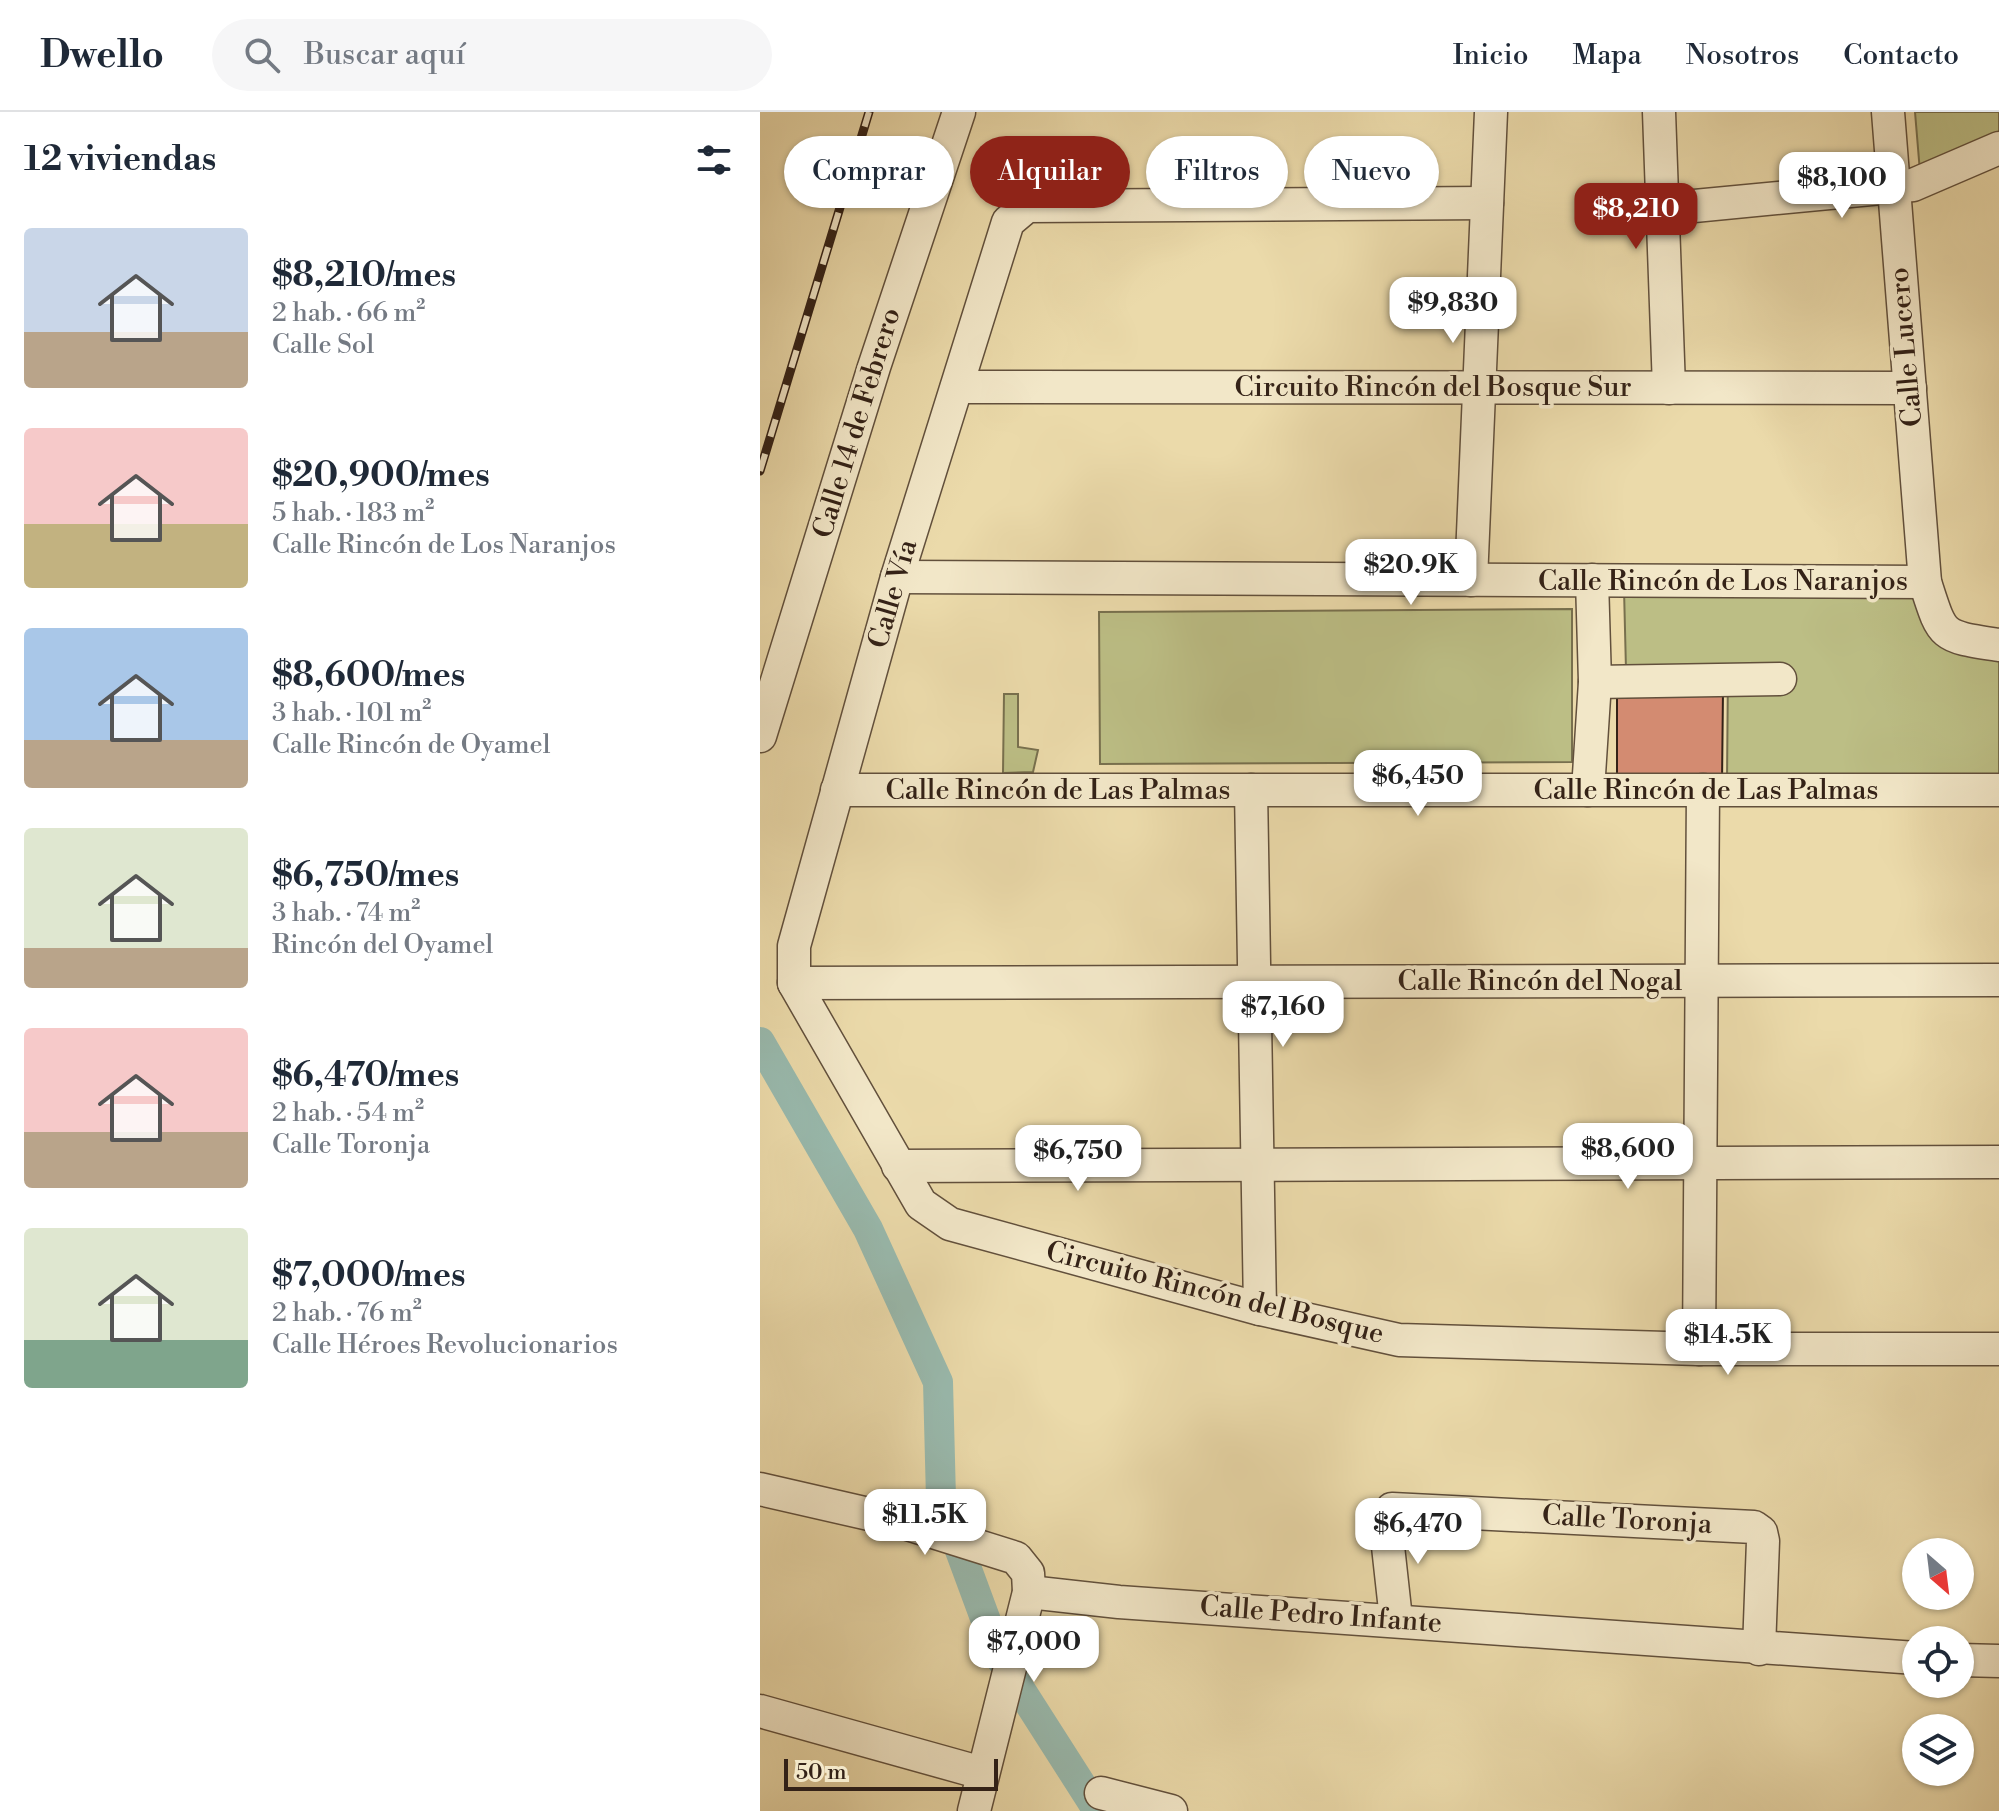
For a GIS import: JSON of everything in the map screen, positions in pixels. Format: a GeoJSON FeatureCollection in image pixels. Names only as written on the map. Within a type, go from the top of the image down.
{"type":"FeatureCollection","features":[{"type":"Feature","properties":{"kind":"street","name":"Calle 14 de Febrero"},"geometry":{"type":"LineString","coordinates":[[760,736],[874,367],[959,112]]}},
{"type":"Feature","properties":{"kind":"street"},"geometry":{"type":"LineString","coordinates":[[1471,580],[1491,112]]}},
{"type":"Feature","properties":{"kind":"street"},"geometry":{"type":"LineString","coordinates":[[1659,112],[1669,388]]}},
{"type":"Feature","properties":{"kind":"street","name":"Calle Lucero"},"geometry":{"type":"LineString","coordinates":[[1888,112],[1925,582],[1943,631],[1954,638],[1999,645]]}},
{"type":"Feature","properties":{"kind":"street"},"geometry":{"type":"LineString","coordinates":[[1663,209],[1913,185],[1999,148]]}},
{"type":"Feature","properties":{"kind":"street","name":"Calle Vía"},"geometry":{"type":"LineString","coordinates":[[794,983],[794,946],[897,577],[1008,222],[1017,211],[1027,206],[1487,203]]}},
{"type":"Feature","properties":{"kind":"street","name":"Circuito Rincón del Bosque Sur"},"geometry":{"type":"LineString","coordinates":[[957,387],[1910,388]]}},
{"type":"Feature","properties":{"kind":"street","name":"Calle Rincón de Los Naranjos"},"geometry":{"type":"LineString","coordinates":[[897,577],[1925,582]]}},
{"type":"Feature","properties":{"kind":"street"},"geometry":{"type":"LineString","coordinates":[[1588,790],[1595,682],[1592,580]]}},
{"type":"Feature","properties":{"kind":"street"},"geometry":{"type":"LineString","coordinates":[[1595,682],[1780,679]]}},
{"type":"Feature","properties":{"kind":"street","name":"Calle Rincón de Las Palmas"},"geometry":{"type":"LineString","coordinates":[[837,790],[1999,790]]}},
{"type":"Feature","properties":{"kind":"street"},"geometry":{"type":"LineString","coordinates":[[1251,790],[1260,1309]]}},
{"type":"Feature","properties":{"kind":"street"},"geometry":{"type":"LineString","coordinates":[[1699,1349],[1703,790]]}},
{"type":"Feature","properties":{"kind":"street","name":"Calle Rincón del Nogal"},"geometry":{"type":"LineString","coordinates":[[794,983],[1999,980]]}},
{"type":"Feature","properties":{"kind":"street"},"geometry":{"type":"LineString","coordinates":[[794,983],[898,1166],[1999,1162]]}},
{"type":"Feature","properties":{"kind":"street","name":"Circuito Rincón del Bosque"},"geometry":{"type":"LineString","coordinates":[[898,1166],[921,1204],[950,1224],[1260,1309],[1399,1340],[1699,1349],[1999,1349]]}},
{"type":"Feature","properties":{"kind":"street"},"geometry":{"type":"LineString","coordinates":[[760,1489],[971,1541],[1016,1558],[1028,1573],[1029,1592],[974,1811]]}},
{"type":"Feature","properties":{"kind":"street","name":"Calle Toronja"},"geometry":{"type":"LineString","coordinates":[[1396,1619],[1385,1519],[1392,1509],[1754,1527],[1761,1532],[1763,1541],[1759,1649]]}},
{"type":"Feature","properties":{"kind":"street","name":"Calle Pedro Infante"},"geometry":{"type":"LineString","coordinates":[[1029,1592],[1119,1602],[1396,1619],[1759,1649],[1902,1657]]}},
{"type":"Feature","properties":{"kind":"street"},"geometry":{"type":"LineString","coordinates":[[1974,1660],[1999,1661]]}},
{"type":"Feature","properties":{"kind":"street"},"geometry":{"type":"LineString","coordinates":[[760,1711],[982,1773]]}},
{"type":"Feature","properties":{"kind":"street"},"geometry":{"type":"LineString","coordinates":[[1101,1793],[1171,1811]]}},
{"type":"Feature","properties":{"kind":"green space"},"geometry":{"type":"Polygon","coordinates":[[[1915,112],[1999,112],[1999,141],[1920,172],[1915,112]]]}},
{"type":"Feature","properties":{"kind":"green space"},"geometry":{"type":"Polygon","coordinates":[[[1624,589],[1935,591],[1968,648],[1999,655],[1999,783],[1727,781],[1728,668],[1626,670],[1624,589]]]}},
{"type":"Feature","properties":{"kind":"green space"},"geometry":{"type":"Polygon","coordinates":[[[1572,609],[1572,762],[1100,764],[1099,612],[1572,609]]]}},
{"type":"Feature","properties":{"kind":"green space"},"geometry":{"type":"Polygon","coordinates":[[[1004,694],[1018,694],[1018,747],[1038,750],[1033,772],[1003,773],[1004,694]]]}},
{"type":"Feature","properties":{"kind":"building"},"geometry":{"type":"Polygon","coordinates":[[[1723,690],[1722,783],[1617,785],[1617,691],[1723,690]]]}},
{"type":"Feature","properties":{"kind":"waterway"},"geometry":{"type":"LineString","coordinates":[[760,1042],[868,1229],[938,1382],[941,1499],[999,1656],[1098,1811]]}},
{"type":"Feature","properties":{"kind":"railway"},"geometry":{"type":"LineString","coordinates":[[760,471],[869,112]]}}]}
